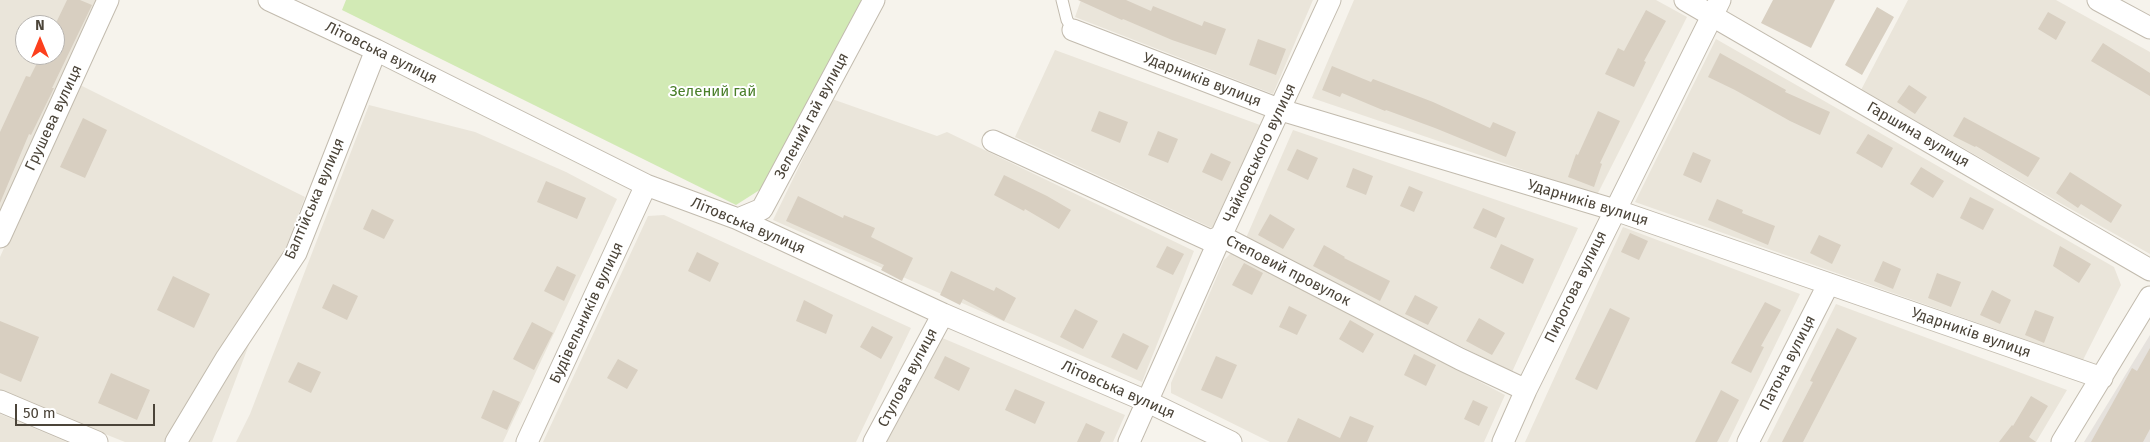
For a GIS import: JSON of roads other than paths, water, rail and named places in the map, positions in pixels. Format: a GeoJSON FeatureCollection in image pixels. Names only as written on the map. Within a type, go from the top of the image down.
{"type":"FeatureCollection","features":[{"type":"Feature","properties":{"kind":"street","name":"Грушева вулиця"},"geometry":{"type":"LineString","coordinates":[[0,237],[108,0]]}},
{"type":"Feature","properties":{"kind":"street","name":"Літовська вулиця"},"geometry":{"type":"LineString","coordinates":[[269,0],[376,50],[646,185],[738,219],[943,314],[1146,401],[1231,442]]}},
{"type":"Feature","properties":{"kind":"street","name":"Зелений гай вулиця"},"geometry":{"type":"LineString","coordinates":[[738,219],[762,209],[874,0]]}},
{"type":"Feature","properties":{"kind":"street","name":"Чайковського вулиця"},"geometry":{"type":"LineString","coordinates":[[1129,442],[1221,236],[1281,110],[1330,0]]}},
{"type":"Feature","properties":{"kind":"street","name":"Гаршина вулиця"},"geometry":{"type":"LineString","coordinates":[[1685,0],[1717,8],[2150,270]]}},
{"type":"Feature","properties":{"kind":"street"},"geometry":{"type":"LineString","coordinates":[[2098,0],[2150,28]]}},
{"type":"Feature","properties":{"kind":"street","name":"Пирогова вулиця"},"geometry":{"type":"LineString","coordinates":[[1503,442],[1526,390],[1614,210],[1717,8]]}},
{"type":"Feature","properties":{"kind":"street","name":"Ударників вулиця"},"geometry":{"type":"LineString","coordinates":[[1073,30],[1281,110],[1614,210],[2102,378]]}},
{"type":"Feature","properties":{"kind":"street","name":"Балтійська вулиця"},"geometry":{"type":"LineString","coordinates":[[176,442],[227,357],[296,252],[376,50]]}},
{"type":"Feature","properties":{"kind":"street","name":"Степовий провулок"},"geometry":{"type":"LineString","coordinates":[[993,141],[1211,241],[1221,236],[1526,390]]}},
{"type":"Feature","properties":{"kind":"street","name":"Будівельників вулиця"},"geometry":{"type":"LineString","coordinates":[[527,442],[646,185]]}},
{"type":"Feature","properties":{"kind":"street","name":"Патона вулиця"},"geometry":{"type":"LineString","coordinates":[[1748,442],[1828,285]]}},
{"type":"Feature","properties":{"kind":"street"},"geometry":{"type":"LineString","coordinates":[[2062,442],[2150,297]]}},
{"type":"Feature","properties":{"kind":"street","name":"Стулова вулиця"},"geometry":{"type":"LineString","coordinates":[[874,442],[943,314]]}},
{"type":"Feature","properties":{"kind":"street"},"geometry":{"type":"LineString","coordinates":[[0,401],[96,442]]}},
{"type":"Feature","properties":{"kind":"lane"},"geometry":{"type":"LineString","coordinates":[[1062,0],[1067,20],[1073,30]]}},
{"type":"Feature","properties":{"kind":"park label","name":"Зелений гай"},"geometry":{"type":"Point","coordinates":[713,92]}}]}
